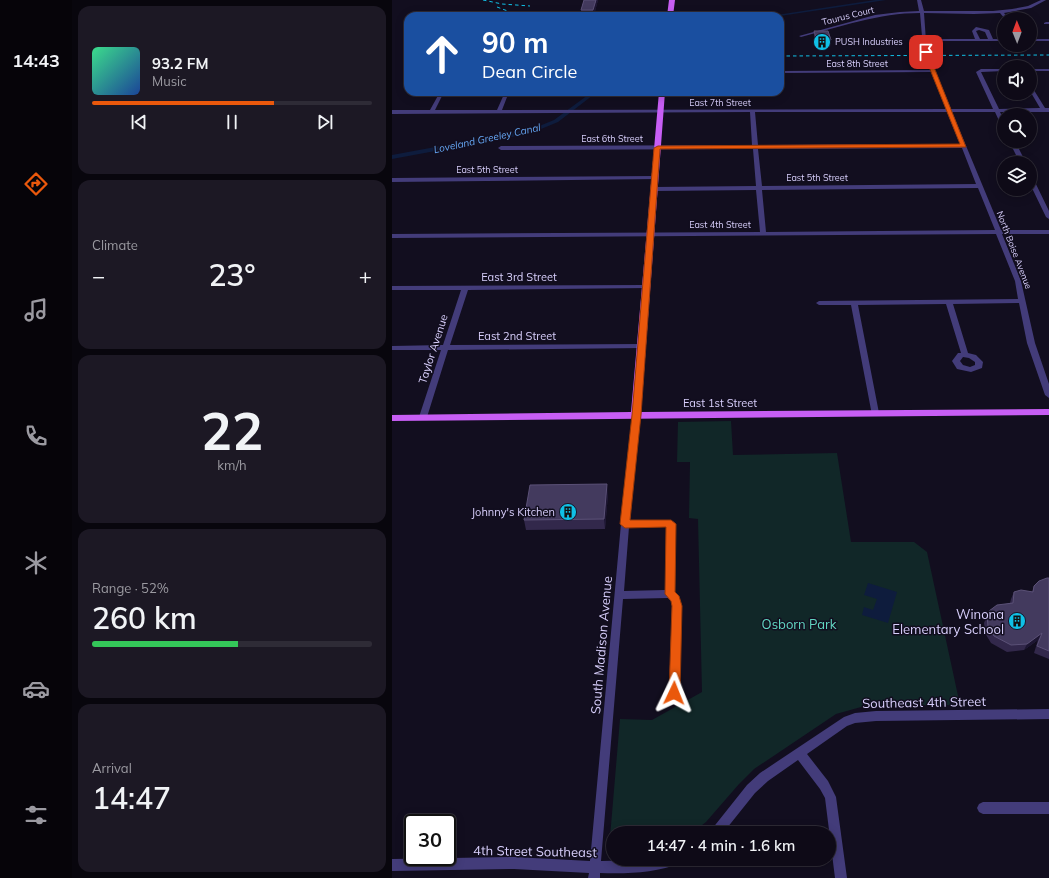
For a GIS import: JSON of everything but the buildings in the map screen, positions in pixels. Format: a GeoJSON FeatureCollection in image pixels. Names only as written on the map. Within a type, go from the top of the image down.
{"type":"FeatureCollection","features":[{"type":"Feature","properties":{"kind":"main road"},"geometry":{"type":"LineString","coordinates":[[670,12],[672,0]]}},
{"type":"Feature","properties":{"kind":"main road"},"geometry":{"type":"LineString","coordinates":[[636,415],[662,96]]}},
{"type":"Feature","properties":{"kind":"main road","name":"East 1st Street"},"geometry":{"type":"LineString","coordinates":[[392,418],[1049,412]]}},
{"type":"Feature","properties":{"kind":"street","name":"North Boise Avenue"},"geometry":{"type":"LineString","coordinates":[[919,0],[922,12],[924,46],[1018,281],[1031,344],[1049,395]]}},
{"type":"Feature","properties":{"kind":"street","name":"Taurus Court"},"geometry":{"type":"LineString","coordinates":[[1000,12],[1023,8],[1044,0]]}},
{"type":"Feature","properties":{"kind":"street","name":"Taurus Court"},"geometry":{"type":"LineString","coordinates":[[801,36],[891,14],[922,12],[997,12]]}},
{"type":"Feature","properties":{"kind":"street"},"geometry":{"type":"LineString","coordinates":[[978,40],[974,31],[978,28],[987,31],[991,40]]}},
{"type":"Feature","properties":{"kind":"street"},"geometry":{"type":"LineString","coordinates":[[943,40],[997,40]]}},
{"type":"Feature","properties":{"kind":"street"},"geometry":{"type":"LineString","coordinates":[[1037,40],[1049,40]]}},
{"type":"Feature","properties":{"kind":"street"},"geometry":{"type":"LineString","coordinates":[[997,70],[979,71],[997,110]]}},
{"type":"Feature","properties":{"kind":"street"},"geometry":{"type":"LineString","coordinates":[[1037,70],[1049,70]]}},
{"type":"Feature","properties":{"kind":"street","name":"East 8th Street"},"geometry":{"type":"LineString","coordinates":[[784,72],[933,71]]}},
{"type":"Feature","properties":{"kind":"street"},"geometry":{"type":"LineString","coordinates":[[432,112],[440,96]]}},
{"type":"Feature","properties":{"kind":"street"},"geometry":{"type":"LineString","coordinates":[[499,112],[505,96]]}},
{"type":"Feature","properties":{"kind":"street"},"geometry":{"type":"LineString","coordinates":[[1037,97],[1046,110]]}},
{"type":"Feature","properties":{"kind":"street","name":"East 7th Street"},"geometry":{"type":"LineString","coordinates":[[392,112],[997,110]]}},
{"type":"Feature","properties":{"kind":"street"},"geometry":{"type":"LineString","coordinates":[[752,111],[763,234]]}},
{"type":"Feature","properties":{"kind":"street","name":"East 6th Street"},"geometry":{"type":"LineString","coordinates":[[501,148],[964,146]]}},
{"type":"Feature","properties":{"kind":"street","name":"East 5th Street"},"geometry":{"type":"LineString","coordinates":[[392,180],[655,178]]}},
{"type":"Feature","properties":{"kind":"street","name":"East 5th Street"},"geometry":{"type":"LineString","coordinates":[[654,189],[980,186]]}},
{"type":"Feature","properties":{"kind":"street"},"geometry":{"type":"LineString","coordinates":[[1037,192],[1049,217]]}},
{"type":"Feature","properties":{"kind":"street","name":"East 4th Street"},"geometry":{"type":"LineString","coordinates":[[392,236],[1049,232]]}},
{"type":"Feature","properties":{"kind":"street","name":"East 3rd Street"},"geometry":{"type":"LineString","coordinates":[[392,288],[646,286]]}},
{"type":"Feature","properties":{"kind":"street","name":"Taylor Avenue"},"geometry":{"type":"LineString","coordinates":[[423,417],[465,288]]}},
{"type":"Feature","properties":{"kind":"street"},"geometry":{"type":"LineString","coordinates":[[949,302],[965,355]]}},
{"type":"Feature","properties":{"kind":"street"},"geometry":{"type":"LineString","coordinates":[[819,303],[1023,302]]}},
{"type":"Feature","properties":{"kind":"street"},"geometry":{"type":"LineString","coordinates":[[854,303],[876,413]]}},
{"type":"Feature","properties":{"kind":"street","name":"East 2nd Street"},"geometry":{"type":"LineString","coordinates":[[392,348],[642,346]]}},
{"type":"Feature","properties":{"kind":"street","name":"South Madison Avenue"},"geometry":{"type":"LineString","coordinates":[[594,878],[636,415]]}},
{"type":"Feature","properties":{"kind":"street"},"geometry":{"type":"LineString","coordinates":[[625,524],[671,524],[670,594],[675,599],[677,606],[674,693]]}},
{"type":"Feature","properties":{"kind":"street"},"geometry":{"type":"LineString","coordinates":[[619,595],[670,594]]}},
{"type":"Feature","properties":{"kind":"street","name":"Southeast 4th Street"},"geometry":{"type":"LineString","coordinates":[[722,826],[751,789],[769,773],[838,725],[862,717],[1049,714]]}},
{"type":"Feature","properties":{"kind":"street"},"geometry":{"type":"LineString","coordinates":[[799,753],[824,786],[830,797],[841,878]]}},
{"type":"Feature","properties":{"kind":"street"},"geometry":{"type":"LineString","coordinates":[[983,808],[1049,808]]}},
{"type":"Feature","properties":{"kind":"street","name":"4th Street Southeast"},"geometry":{"type":"LineString","coordinates":[[392,865],[506,863],[606,866]]}},
{"type":"Feature","properties":{"kind":"green space","name":"Osborn Park"},"geometry":{"type":"Polygon","coordinates":[[[731,421],[733,455],[837,453],[851,542],[914,542],[927,552],[960,705],[861,707],[836,714],[754,769],[701,826],[611,826],[620,719],[652,720],[702,692],[698,519],[689,518],[690,462],[677,462],[678,422],[731,421]]]}},
{"type":"Feature","properties":{"kind":"water"},"geometry":{"type":"Polygon","coordinates":[[[868,583],[897,592],[888,623],[862,615],[864,607],[873,610],[877,599],[864,595],[868,583]]]}},
{"type":"Feature","properties":{"kind":"waterway","name":"Loveland Greeley Canal"},"geometry":{"type":"LineString","coordinates":[[784,14],[884,0]]}},
{"type":"Feature","properties":{"kind":"waterway","name":"Loveland Greeley Canal"},"geometry":{"type":"LineString","coordinates":[[392,157],[512,135],[539,128],[556,121],[590,96]]}},
{"type":"Feature","properties":{"kind":"railway"},"geometry":{"type":"LineString","coordinates":[[483,0],[502,4],[530,6]]}},
{"type":"Feature","properties":{"kind":"railway"},"geometry":{"type":"LineString","coordinates":[[497,7],[510,12]]}},
{"type":"Feature","properties":{"kind":"railway"},"geometry":{"type":"LineString","coordinates":[[784,56],[1049,55]]}},
{"type":"Feature","properties":{"kind":"place","name":"PUSH Industries"},"geometry":{"type":"Point","coordinates":[822,42]}},
{"type":"Feature","properties":{"kind":"place","name":"Johnny's Kitchen"},"geometry":{"type":"Point","coordinates":[568,512]}},
{"type":"Feature","properties":{"kind":"place","name":"Winona Elementary School"},"geometry":{"type":"Point","coordinates":[1017,621]}},
{"type":"Feature","properties":{"kind":"route"},"geometry":{"type":"LineString","coordinates":[[674,693],[677,603],[670,594],[671,524],[625,524],[628,509],[658,148],[964,146],[926,52]]}}]}
